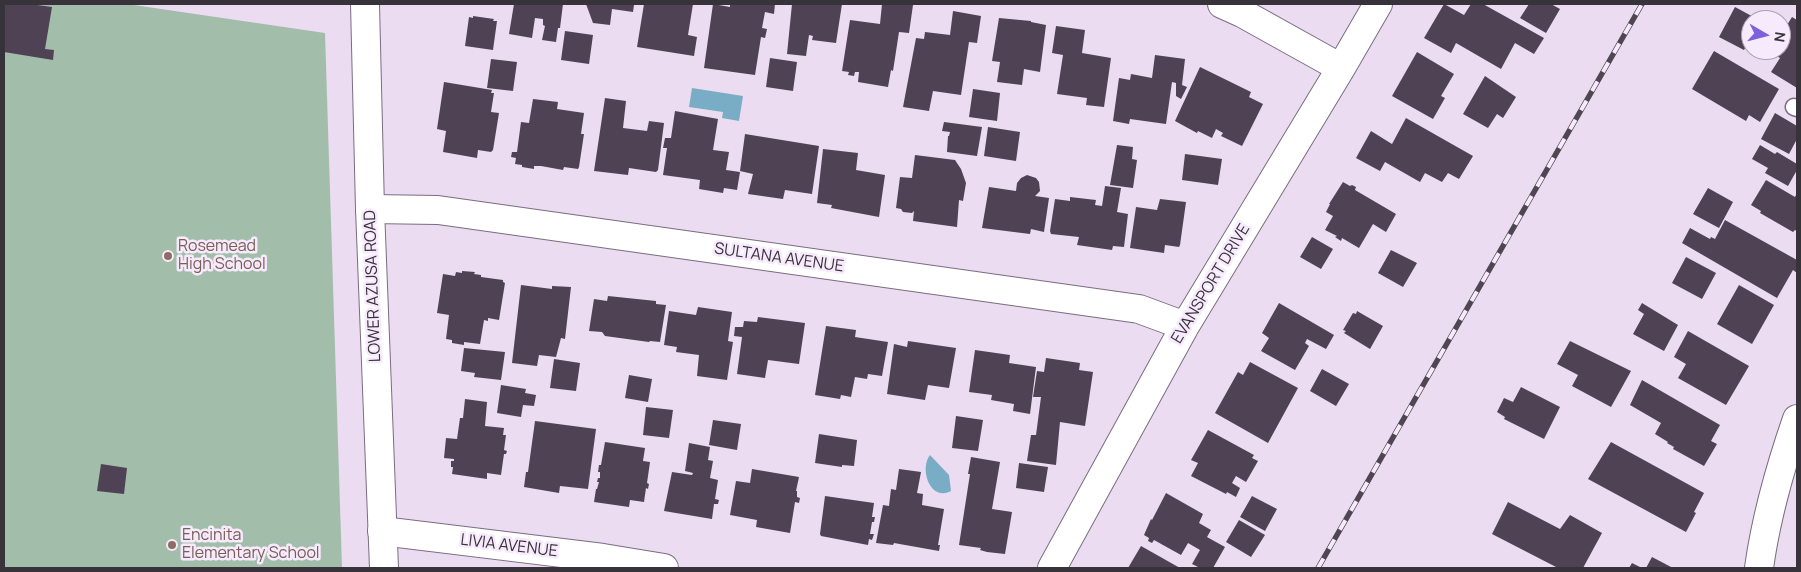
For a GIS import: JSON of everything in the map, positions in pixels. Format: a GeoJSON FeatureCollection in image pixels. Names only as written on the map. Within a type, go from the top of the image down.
{"type":"FeatureCollection","features":[{"type":"Feature","properties":{"kind":"street","name":"LOWER AZUSA ROAD"},"geometry":{"type":"LineString","coordinates":[[365,4],[370,209],[384,568]]}},
{"type":"Feature","properties":{"kind":"street"},"geometry":{"type":"LineString","coordinates":[[1222,4],[1242,13],[1341,68]]}},
{"type":"Feature","properties":{"kind":"street","name":"EVANSPORT DRIVE"},"geometry":{"type":"LineString","coordinates":[[1052,568],[1184,326],[1378,4]]}},
{"type":"Feature","properties":{"kind":"street","name":"SULTANA AVENUE"},"geometry":{"type":"LineString","coordinates":[[370,209],[438,210],[1139,309],[1184,326]]}},
{"type":"Feature","properties":{"kind":"street"},"geometry":{"type":"LineString","coordinates":[[1759,568],[1763,538],[1780,468],[1797,419]]}},
{"type":"Feature","properties":{"kind":"street","name":"LIVIA AVENUE"},"geometry":{"type":"LineString","coordinates":[[382,532],[603,563],[664,568]]}},
{"type":"Feature","properties":{"kind":"green space","name":"Rosemead High School"},"geometry":{"type":"Polygon","coordinates":[[[4,4],[127,4],[325,33],[342,568],[4,568],[4,4]]]}},
{"type":"Feature","properties":{"kind":"water"},"geometry":{"type":"Polygon","coordinates":[[[692,88],[743,96],[739,121],[722,118],[723,112],[689,107],[692,88]]]}},
{"type":"Feature","properties":{"kind":"water"},"geometry":{"type":"Polygon","coordinates":[[[930,455],[949,475],[951,491],[937,492],[932,488],[926,475],[927,461],[930,455]]]}},
{"type":"Feature","properties":{"kind":"building"},"geometry":{"type":"Polygon","coordinates":[[[4,4],[30,4],[52,7],[45,49],[54,50],[53,60],[4,52],[4,4]]]}},
{"type":"Feature","properties":{"kind":"building"},"geometry":{"type":"Polygon","coordinates":[[[514,4],[563,4],[556,42],[542,40],[545,26],[543,25],[543,19],[535,18],[532,38],[509,34],[514,4]]]}},
{"type":"Feature","properties":{"kind":"building"},"geometry":{"type":"Polygon","coordinates":[[[586,4],[634,5],[633,12],[612,9],[610,25],[593,23],[586,4]]]}},
{"type":"Feature","properties":{"kind":"building"},"geometry":{"type":"Polygon","coordinates":[[[644,4],[693,4],[688,35],[697,37],[694,56],[637,47],[644,4]]]}},
{"type":"Feature","properties":{"kind":"building"},"geometry":{"type":"Polygon","coordinates":[[[713,4],[730,7],[730,4],[775,4],[774,14],[765,12],[762,28],[767,29],[765,38],[761,37],[755,75],[704,68],[713,4]]]}},
{"type":"Feature","properties":{"kind":"building"},"geometry":{"type":"Polygon","coordinates":[[[792,4],[842,4],[836,43],[812,40],[813,36],[809,35],[806,56],[787,54],[792,4]]]}},
{"type":"Feature","properties":{"kind":"building"},"geometry":{"type":"Polygon","coordinates":[[[882,4],[913,5],[909,33],[899,32],[893,71],[891,70],[888,87],[858,82],[859,72],[855,72],[854,76],[848,75],[849,72],[842,71],[850,20],[880,24],[882,4]]]}},
{"type":"Feature","properties":{"kind":"building"},"geometry":{"type":"Polygon","coordinates":[[[1444,4],[1464,15],[1471,4],[1483,4],[1544,38],[1534,54],[1515,43],[1501,69],[1456,43],[1451,53],[1424,38],[1444,4]]]}},
{"type":"Feature","properties":{"kind":"building"},"geometry":{"type":"Polygon","coordinates":[[[1529,4],[1551,4],[1560,9],[1546,33],[1520,18],[1529,4]]]}},
{"type":"Feature","properties":{"kind":"building"},"geometry":{"type":"Polygon","coordinates":[[[1735,7],[1741,10],[1741,48],[1719,37],[1735,7]]]}},
{"type":"Feature","properties":{"kind":"building"},"geometry":{"type":"Polygon","coordinates":[[[953,11],[981,16],[977,43],[969,42],[961,95],[933,91],[929,111],[903,107],[916,38],[924,39],[925,32],[950,35],[953,11]]]}},
{"type":"Feature","properties":{"kind":"building"},"geometry":{"type":"Polygon","coordinates":[[[473,16],[497,21],[493,50],[465,46],[469,17],[473,18],[473,16]]]}},
{"type":"Feature","properties":{"kind":"building"},"geometry":{"type":"Polygon","coordinates":[[[1792,17],[1797,20],[1797,88],[1771,72],[1779,60],[1791,60],[1792,17]]]}},
{"type":"Feature","properties":{"kind":"building"},"geometry":{"type":"Polygon","coordinates":[[[999,18],[1031,21],[1046,25],[1040,72],[1024,69],[1022,85],[997,82],[1000,62],[992,61],[999,18]]]}},
{"type":"Feature","properties":{"kind":"building"},"geometry":{"type":"Polygon","coordinates":[[[1056,26],[1085,30],[1082,53],[1111,58],[1104,107],[1086,105],[1087,98],[1057,94],[1063,55],[1052,53],[1056,26]]]}},
{"type":"Feature","properties":{"kind":"building"},"geometry":{"type":"Polygon","coordinates":[[[565,31],[593,35],[589,64],[561,60],[565,31]]]}},
{"type":"Feature","properties":{"kind":"building"},"geometry":{"type":"Polygon","coordinates":[[[1714,51],[1779,89],[1760,122],[1749,115],[1746,121],[1692,89],[1714,51]]]}},
{"type":"Feature","properties":{"kind":"building"},"geometry":{"type":"Polygon","coordinates":[[[1417,52],[1454,74],[1441,96],[1445,98],[1433,119],[1392,96],[1417,52]]]}},
{"type":"Feature","properties":{"kind":"building"},"geometry":{"type":"Polygon","coordinates":[[[1155,55],[1185,59],[1182,85],[1187,87],[1181,99],[1176,96],[1176,83],[1172,82],[1166,124],[1130,119],[1129,124],[1113,121],[1119,78],[1130,80],[1131,74],[1152,78],[1155,55]]]}},
{"type":"Feature","properties":{"kind":"building"},"geometry":{"type":"Polygon","coordinates":[[[770,58],[797,62],[793,91],[766,87],[770,58]]]}},
{"type":"Feature","properties":{"kind":"building"},"geometry":{"type":"Polygon","coordinates":[[[491,59],[517,62],[513,91],[487,88],[491,59]]]}},
{"type":"Feature","properties":{"kind":"building"},"geometry":{"type":"Polygon","coordinates":[[[1200,67],[1251,92],[1249,97],[1263,104],[1242,146],[1221,136],[1223,133],[1216,129],[1212,138],[1198,131],[1197,133],[1175,121],[1200,67]]]}},
{"type":"Feature","properties":{"kind":"building"},"geometry":{"type":"Polygon","coordinates":[[[1485,76],[1516,97],[1503,118],[1497,114],[1488,128],[1463,114],[1485,76]]]}},
{"type":"Feature","properties":{"kind":"building"},"geometry":{"type":"Polygon","coordinates":[[[444,82],[492,90],[491,93],[494,93],[491,112],[499,113],[493,150],[491,152],[478,150],[477,158],[443,152],[446,131],[437,129],[444,82]]]}},
{"type":"Feature","properties":{"kind":"building"},"geometry":{"type":"Polygon","coordinates":[[[973,89],[1000,93],[997,121],[969,117],[973,89]]]}},
{"type":"Feature","properties":{"kind":"building"},"geometry":{"type":"Polygon","coordinates":[[[605,98],[626,101],[623,128],[647,131],[649,121],[664,123],[658,170],[656,172],[629,168],[628,175],[594,171],[605,98]]]}},
{"type":"Feature","properties":{"kind":"building"},"geometry":{"type":"Polygon","coordinates":[[[533,99],[558,102],[557,109],[584,113],[581,134],[584,134],[578,169],[564,167],[563,170],[534,166],[534,169],[515,164],[516,158],[511,157],[512,152],[517,152],[521,122],[529,123],[533,99]]]}},
{"type":"Feature","properties":{"kind":"building"},"geometry":{"type":"Polygon","coordinates":[[[675,111],[718,119],[713,150],[729,152],[726,170],[740,172],[737,190],[724,188],[723,193],[699,189],[700,180],[663,175],[667,148],[663,148],[665,138],[671,138],[675,111]]]}},
{"type":"Feature","properties":{"kind":"building"},"geometry":{"type":"Polygon","coordinates":[[[1775,113],[1797,126],[1797,139],[1789,154],[1761,139],[1775,113]]]}},
{"type":"Feature","properties":{"kind":"building"},"geometry":{"type":"Polygon","coordinates":[[[1406,118],[1473,156],[1459,179],[1448,173],[1442,182],[1425,173],[1420,182],[1385,162],[1380,171],[1356,158],[1371,131],[1392,144],[1406,118]]]}},
{"type":"Feature","properties":{"kind":"building"},"geometry":{"type":"Polygon","coordinates":[[[944,122],[982,127],[977,156],[947,152],[950,132],[942,131],[944,122]]]}},
{"type":"Feature","properties":{"kind":"building"},"geometry":{"type":"Polygon","coordinates":[[[988,127],[1020,132],[1016,161],[984,156],[988,127]]]}},
{"type":"Feature","properties":{"kind":"building"},"geometry":{"type":"Polygon","coordinates":[[[745,134],[819,146],[812,194],[785,190],[783,199],[748,194],[753,174],[740,171],[745,134]]]}},
{"type":"Feature","properties":{"kind":"building"},"geometry":{"type":"Polygon","coordinates":[[[1117,145],[1133,147],[1132,159],[1137,160],[1133,188],[1110,185],[1117,145]]]}},
{"type":"Feature","properties":{"kind":"building"},"geometry":{"type":"Polygon","coordinates":[[[1760,145],[1775,154],[1777,152],[1797,164],[1797,170],[1788,186],[1765,173],[1768,168],[1752,159],[1760,145]]]}},
{"type":"Feature","properties":{"kind":"building"},"geometry":{"type":"Polygon","coordinates":[[[823,149],[858,153],[856,170],[885,175],[879,217],[831,208],[832,205],[817,203],[823,149]]]}},
{"type":"Feature","properties":{"kind":"building"},"geometry":{"type":"Polygon","coordinates":[[[1185,154],[1222,159],[1218,185],[1182,180],[1185,154]]]}},
{"type":"Feature","properties":{"kind":"building"},"geometry":{"type":"Polygon","coordinates":[[[915,155],[955,160],[961,169],[966,183],[963,201],[959,200],[957,227],[913,221],[914,211],[912,213],[903,212],[901,209],[896,208],[900,177],[912,178],[915,155]]]}},
{"type":"Feature","properties":{"kind":"building"},"geometry":{"type":"Polygon","coordinates":[[[1027,175],[1036,178],[1039,182],[1040,191],[1035,196],[1049,198],[1044,232],[1031,229],[1030,234],[982,228],[989,187],[1016,191],[1017,183],[1027,175]]]}},
{"type":"Feature","properties":{"kind":"building"},"geometry":{"type":"Polygon","coordinates":[[[1766,180],[1795,197],[1797,193],[1797,231],[1793,232],[1760,213],[1761,211],[1751,205],[1766,180]]]}},
{"type":"Feature","properties":{"kind":"building"},"geometry":{"type":"Polygon","coordinates":[[[1343,182],[1356,187],[1355,190],[1396,214],[1386,232],[1373,224],[1359,248],[1342,238],[1341,241],[1335,237],[1337,236],[1325,230],[1333,216],[1326,212],[1329,204],[1343,182]]]}},
{"type":"Feature","properties":{"kind":"building"},"geometry":{"type":"Polygon","coordinates":[[[1105,186],[1121,188],[1117,212],[1128,214],[1124,247],[1113,246],[1112,250],[1077,245],[1079,237],[1051,234],[1055,199],[1070,201],[1070,197],[1096,200],[1095,205],[1102,206],[1105,186]]]}},
{"type":"Feature","properties":{"kind":"building"},"geometry":{"type":"Polygon","coordinates":[[[1708,188],[1733,202],[1719,228],[1693,214],[1708,188]]]}},
{"type":"Feature","properties":{"kind":"building"},"geometry":{"type":"Polygon","coordinates":[[[1160,199],[1186,202],[1179,247],[1165,245],[1164,253],[1130,248],[1136,207],[1157,210],[1160,199]]]}},
{"type":"Feature","properties":{"kind":"building"},"geometry":{"type":"Polygon","coordinates":[[[1725,220],[1797,260],[1797,273],[1793,270],[1777,298],[1682,243],[1690,228],[1710,239],[1711,237],[1715,239],[1725,220]]]}},
{"type":"Feature","properties":{"kind":"building"},"geometry":{"type":"Polygon","coordinates":[[[1312,237],[1333,249],[1321,269],[1300,257],[1312,237]]]}},
{"type":"Feature","properties":{"kind":"building"},"geometry":{"type":"Polygon","coordinates":[[[1391,250],[1417,263],[1403,287],[1378,273],[1391,250]]]}},
{"type":"Feature","properties":{"kind":"building"},"geometry":{"type":"Polygon","coordinates":[[[1686,257],[1716,273],[1702,299],[1672,283],[1686,257]]]}},
{"type":"Feature","properties":{"kind":"building"},"geometry":{"type":"Polygon","coordinates":[[[462,271],[475,272],[474,274],[481,275],[481,277],[503,280],[505,283],[499,320],[488,318],[488,321],[484,320],[480,344],[464,342],[464,345],[452,343],[452,340],[446,339],[449,315],[437,313],[443,274],[455,276],[456,272],[462,273],[462,271]]]}},
{"type":"Feature","properties":{"kind":"building"},"geometry":{"type":"Polygon","coordinates":[[[521,285],[552,289],[552,286],[571,287],[565,339],[561,338],[556,357],[539,355],[537,366],[512,363],[521,285]]]}},
{"type":"Feature","properties":{"kind":"building"},"geometry":{"type":"Polygon","coordinates":[[[1739,285],[1774,305],[1752,344],[1717,324],[1739,285]]]}},
{"type":"Feature","properties":{"kind":"building"},"geometry":{"type":"Polygon","coordinates":[[[608,296],[656,301],[656,304],[666,305],[660,342],[605,336],[602,332],[589,331],[594,299],[607,301],[608,296]]]}},
{"type":"Feature","properties":{"kind":"building"},"geometry":{"type":"Polygon","coordinates":[[[1279,303],[1334,335],[1326,349],[1307,339],[1305,343],[1309,346],[1295,370],[1261,351],[1269,338],[1262,333],[1279,303]]]}},
{"type":"Feature","properties":{"kind":"building"},"geometry":{"type":"Polygon","coordinates":[[[1642,303],[1678,325],[1664,351],[1633,334],[1644,314],[1638,310],[1642,303]]]}},
{"type":"Feature","properties":{"kind":"building"},"geometry":{"type":"Polygon","coordinates":[[[698,307],[732,312],[728,341],[733,342],[727,380],[697,376],[699,355],[676,352],[677,347],[664,345],[669,311],[696,315],[698,307]]]}},
{"type":"Feature","properties":{"kind":"building"},"geometry":{"type":"Polygon","coordinates":[[[1357,311],[1383,326],[1370,349],[1344,333],[1346,331],[1343,330],[1353,313],[1356,314],[1357,311]]]}},
{"type":"Feature","properties":{"kind":"building"},"geometry":{"type":"Polygon","coordinates":[[[758,317],[805,323],[799,364],[768,360],[765,378],[737,374],[742,337],[734,336],[735,327],[743,327],[744,321],[757,322],[758,317]]]}},
{"type":"Feature","properties":{"kind":"building"},"geometry":{"type":"Polygon","coordinates":[[[826,326],[856,330],[855,337],[888,342],[882,376],[868,374],[867,379],[855,377],[851,397],[841,395],[840,399],[815,395],[826,326]]]}},
{"type":"Feature","properties":{"kind":"building"},"geometry":{"type":"Polygon","coordinates":[[[1688,331],[1749,366],[1726,405],[1678,378],[1686,364],[1674,357],[1688,331]]]}},
{"type":"Feature","properties":{"kind":"building"},"geometry":{"type":"Polygon","coordinates":[[[908,341],[956,348],[949,388],[928,385],[925,400],[887,394],[894,344],[907,347],[908,341]]]}},
{"type":"Feature","properties":{"kind":"building"},"geometry":{"type":"Polygon","coordinates":[[[1570,341],[1631,371],[1611,407],[1572,386],[1578,375],[1557,364],[1570,341]]]}},
{"type":"Feature","properties":{"kind":"building"},"geometry":{"type":"Polygon","coordinates":[[[464,348],[505,352],[501,380],[474,377],[475,373],[461,371],[464,348]]]}},
{"type":"Feature","properties":{"kind":"building"},"geometry":{"type":"Polygon","coordinates":[[[975,350],[1010,355],[1009,363],[1036,367],[1030,414],[1013,411],[1014,404],[991,400],[992,395],[969,392],[975,350]]]}},
{"type":"Feature","properties":{"kind":"building"},"geometry":{"type":"Polygon","coordinates":[[[1046,358],[1080,363],[1079,370],[1093,372],[1085,426],[1060,422],[1056,465],[1027,461],[1031,435],[1036,435],[1041,397],[1033,397],[1037,371],[1044,372],[1046,358]]]}},
{"type":"Feature","properties":{"kind":"building"},"geometry":{"type":"Polygon","coordinates":[[[554,359],[580,363],[576,391],[550,388],[554,359]]]}},
{"type":"Feature","properties":{"kind":"building"},"geometry":{"type":"Polygon","coordinates":[[[1250,362],[1298,388],[1268,443],[1215,413],[1238,372],[1243,375],[1250,362]]]}},
{"type":"Feature","properties":{"kind":"building"},"geometry":{"type":"Polygon","coordinates":[[[1322,369],[1349,384],[1336,406],[1310,391],[1322,369]]]}},
{"type":"Feature","properties":{"kind":"building"},"geometry":{"type":"Polygon","coordinates":[[[629,375],[652,379],[648,402],[625,398],[629,375]]]}},
{"type":"Feature","properties":{"kind":"building"},"geometry":{"type":"Polygon","coordinates":[[[1642,380],[1720,425],[1711,441],[1717,444],[1704,466],[1673,449],[1674,447],[1668,442],[1655,434],[1661,423],[1630,405],[1642,380]]]}},
{"type":"Feature","properties":{"kind":"building"},"geometry":{"type":"Polygon","coordinates":[[[501,385],[526,389],[525,393],[536,395],[534,406],[523,405],[521,417],[497,413],[501,385]]]}},
{"type":"Feature","properties":{"kind":"building"},"geometry":{"type":"Polygon","coordinates":[[[1521,387],[1560,407],[1544,439],[1504,419],[1505,417],[1497,412],[1504,398],[1513,402],[1521,387]]]}},
{"type":"Feature","properties":{"kind":"building"},"geometry":{"type":"Polygon","coordinates":[[[465,399],[487,402],[485,426],[504,428],[503,435],[506,435],[504,450],[507,451],[504,454],[501,475],[487,473],[487,479],[452,474],[453,467],[451,467],[451,461],[454,461],[454,459],[444,458],[446,438],[457,439],[460,418],[463,418],[465,399]]]}},
{"type":"Feature","properties":{"kind":"building"},"geometry":{"type":"Polygon","coordinates":[[[646,407],[673,410],[669,438],[643,435],[646,407]]]}},
{"type":"Feature","properties":{"kind":"building"},"geometry":{"type":"Polygon","coordinates":[[[956,416],[983,420],[978,451],[952,448],[956,416]]]}},
{"type":"Feature","properties":{"kind":"building"},"geometry":{"type":"Polygon","coordinates":[[[713,420],[741,424],[737,450],[709,445],[713,420]]]}},
{"type":"Feature","properties":{"kind":"building"},"geometry":{"type":"Polygon","coordinates":[[[535,421],[596,429],[588,489],[560,486],[559,493],[524,487],[535,421]]]}},
{"type":"Feature","properties":{"kind":"building"},"geometry":{"type":"Polygon","coordinates":[[[1208,430],[1254,455],[1252,458],[1258,461],[1246,482],[1236,476],[1232,483],[1240,488],[1236,497],[1227,492],[1226,494],[1191,476],[1198,463],[1191,460],[1208,430]]]}},
{"type":"Feature","properties":{"kind":"building"},"geometry":{"type":"Polygon","coordinates":[[[819,434],[857,440],[854,466],[842,465],[842,467],[815,463],[819,434]]]}},
{"type":"Feature","properties":{"kind":"building"},"geometry":{"type":"Polygon","coordinates":[[[605,442],[645,448],[643,461],[650,462],[647,483],[649,484],[648,489],[646,488],[644,502],[630,500],[629,507],[594,502],[599,482],[597,482],[598,478],[600,478],[600,472],[598,472],[599,465],[601,465],[605,442]]]}},
{"type":"Feature","properties":{"kind":"building"},"geometry":{"type":"Polygon","coordinates":[[[1611,442],[1704,493],[1686,532],[1588,479],[1611,442]]]}},
{"type":"Feature","properties":{"kind":"building"},"geometry":{"type":"Polygon","coordinates":[[[689,443],[710,447],[708,460],[713,461],[710,478],[718,480],[715,499],[719,500],[718,504],[714,504],[712,519],[664,511],[672,472],[692,475],[693,473],[685,471],[689,443]]]}},
{"type":"Feature","properties":{"kind":"building"},"geometry":{"type":"Polygon","coordinates":[[[971,457],[1000,462],[992,509],[1012,512],[1005,554],[959,545],[971,457]]]}},
{"type":"Feature","properties":{"kind":"building"},"geometry":{"type":"Polygon","coordinates":[[[1019,463],[1048,467],[1044,492],[1016,488],[1019,463]]]}},
{"type":"Feature","properties":{"kind":"building"},"geometry":{"type":"Polygon","coordinates":[[[101,464],[127,468],[124,494],[97,491],[101,464]]]}},
{"type":"Feature","properties":{"kind":"building"},"geometry":{"type":"Polygon","coordinates":[[[752,469],[799,477],[796,491],[797,497],[800,498],[799,503],[795,502],[790,533],[756,527],[757,520],[730,515],[736,481],[750,483],[752,469]]]}},
{"type":"Feature","properties":{"kind":"building"},"geometry":{"type":"Polygon","coordinates":[[[899,469],[921,472],[917,493],[923,494],[922,505],[944,509],[938,545],[940,545],[939,551],[894,543],[893,545],[876,543],[883,505],[889,506],[891,489],[896,490],[899,469]]]}},
{"type":"Feature","properties":{"kind":"building"},"geometry":{"type":"Polygon","coordinates":[[[1166,493],[1203,514],[1199,523],[1211,530],[1207,537],[1225,547],[1213,568],[1200,568],[1192,564],[1200,550],[1188,543],[1181,555],[1154,540],[1152,543],[1148,541],[1149,538],[1144,535],[1166,493]]]}},
{"type":"Feature","properties":{"kind":"building"},"geometry":{"type":"Polygon","coordinates":[[[825,496],[874,503],[872,517],[875,517],[870,534],[874,534],[872,540],[869,539],[868,545],[821,536],[825,496]]]}},
{"type":"Feature","properties":{"kind":"building"},"geometry":{"type":"Polygon","coordinates":[[[1252,496],[1277,509],[1265,531],[1240,517],[1252,496]]]}},
{"type":"Feature","properties":{"kind":"building"},"geometry":{"type":"Polygon","coordinates":[[[1508,502],[1560,529],[1570,515],[1602,533],[1583,568],[1558,568],[1492,534],[1508,502]]]}},
{"type":"Feature","properties":{"kind":"building"},"geometry":{"type":"Polygon","coordinates":[[[1239,520],[1265,535],[1251,557],[1226,542],[1239,520]]]}},
{"type":"Feature","properties":{"kind":"building"},"geometry":{"type":"Polygon","coordinates":[[[1141,546],[1180,568],[1128,568],[1141,546]]]}},
{"type":"Feature","properties":{"kind":"building"},"geometry":{"type":"Polygon","coordinates":[[[1652,557],[1673,568],[1646,568],[1652,557]]]}},
{"type":"Feature","properties":{"kind":"building"},"geometry":{"type":"Polygon","coordinates":[[[1632,563],[1642,568],[1629,568],[1632,563]]]}},
{"type":"Feature","properties":{"kind":"railway"},"geometry":{"type":"LineString","coordinates":[[1318,568],[1642,4]]}},
{"type":"Feature","properties":{"kind":"place","name":"Rosemead High School"},"geometry":{"type":"Point","coordinates":[168,256]}},
{"type":"Feature","properties":{"kind":"place","name":"Encinita Elementary School"},"geometry":{"type":"Point","coordinates":[172,545]}}]}
